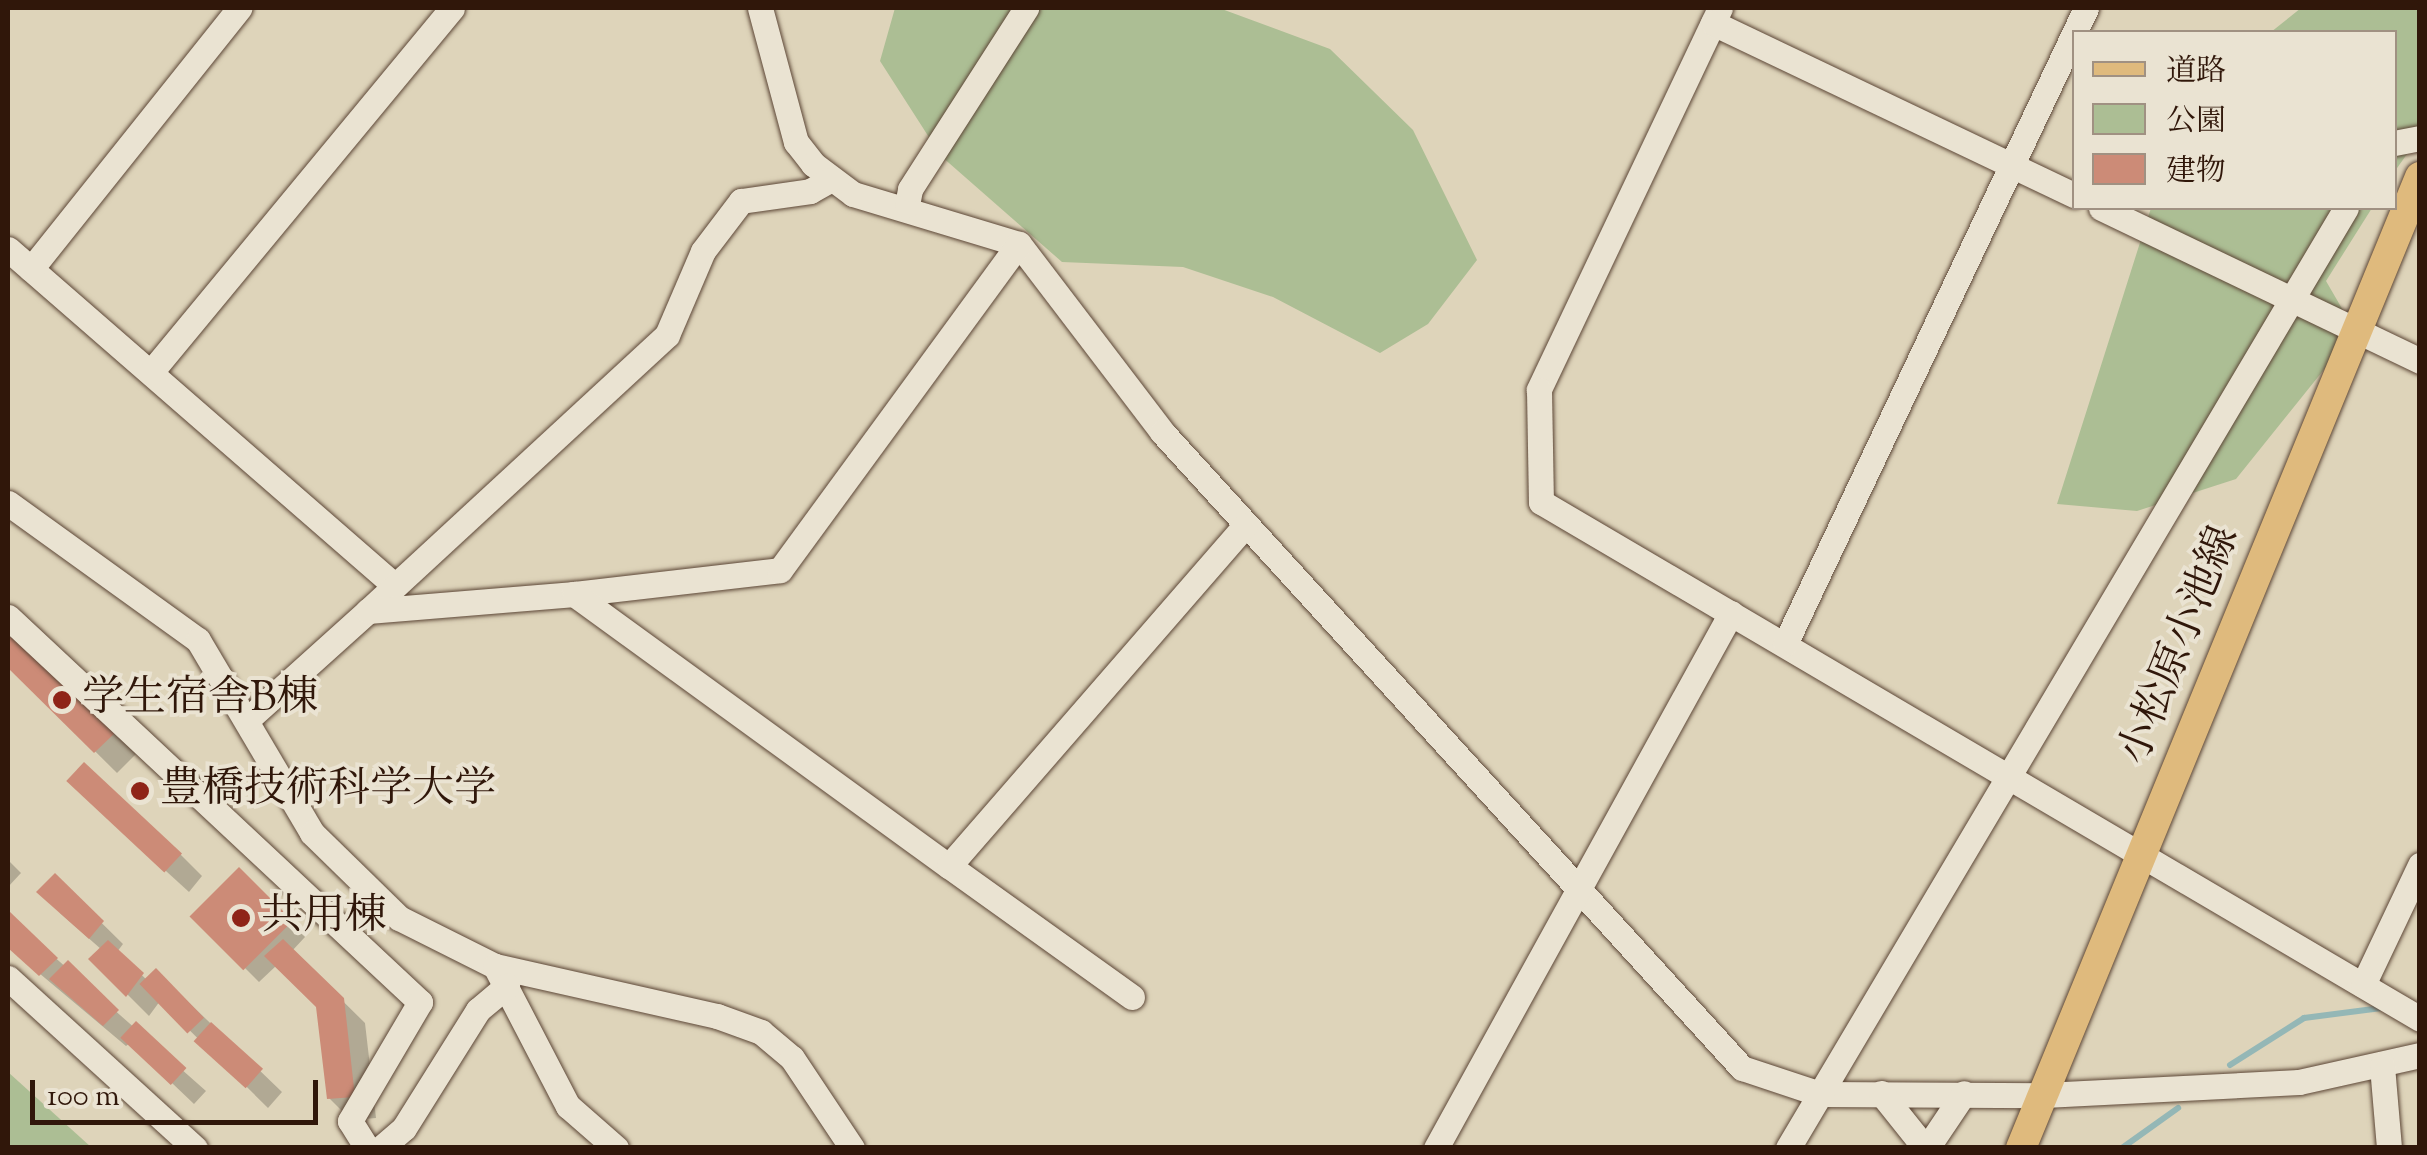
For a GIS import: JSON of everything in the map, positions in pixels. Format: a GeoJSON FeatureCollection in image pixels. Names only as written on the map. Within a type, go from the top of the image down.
{"type":"FeatureCollection","features":[{"type":"Feature","properties":{"kind":"main road","name":"小松原小池線"},"geometry":{"type":"LineString","coordinates":[[2021,1148],[2420,177]]}},
{"type":"Feature","properties":{"kind":"street"},"geometry":{"type":"LineString","coordinates":[[31,269],[239,8]]}},
{"type":"Feature","properties":{"kind":"street"},"geometry":{"type":"LineString","coordinates":[[150,372],[452,8]]}},
{"type":"Feature","properties":{"kind":"street"},"geometry":{"type":"LineString","coordinates":[[760,8],[796,142],[828,181],[853,194],[907,205],[1019,244],[1162,432],[1742,1068],[1820,1094],[2044,1094],[2299,1082],[2420,1056]]}},
{"type":"Feature","properties":{"kind":"street"},"geometry":{"type":"LineString","coordinates":[[907,205],[910,190],[1026,8]]}},
{"type":"Feature","properties":{"kind":"street"},"geometry":{"type":"LineString","coordinates":[[2072,194],[1717,15],[1539,390],[1536,441],[1542,502],[2420,1019]]}},
{"type":"Feature","properties":{"kind":"street"},"geometry":{"type":"LineString","coordinates":[[1785,644],[2072,38]]}},
{"type":"Feature","properties":{"kind":"street"},"geometry":{"type":"LineString","coordinates":[[249,718],[667,335],[703,250],[740,201],[810,191],[828,181]]}},
{"type":"Feature","properties":{"kind":"street"},"geometry":{"type":"LineString","coordinates":[[2105,210],[2420,361]]}},
{"type":"Feature","properties":{"kind":"street"},"geometry":{"type":"LineString","coordinates":[[1788,1148],[2345,210]]}},
{"type":"Feature","properties":{"kind":"street"},"geometry":{"type":"LineString","coordinates":[[368,611],[574,594],[780,570],[1019,244]]}},
{"type":"Feature","properties":{"kind":"street"},"geometry":{"type":"LineString","coordinates":[[8,249],[394,585]]}},
{"type":"Feature","properties":{"kind":"street"},"geometry":{"type":"LineString","coordinates":[[8,503],[166,611],[198,640],[249,718],[312,833],[398,918],[501,976],[717,1016],[762,1032],[792,1058],[852,1148]]}},
{"type":"Feature","properties":{"kind":"street"},"geometry":{"type":"LineString","coordinates":[[950,866],[1246,526]]}},
{"type":"Feature","properties":{"kind":"street"},"geometry":{"type":"LineString","coordinates":[[574,594],[1132,997]]}},
{"type":"Feature","properties":{"kind":"street"},"geometry":{"type":"LineString","coordinates":[[1436,1148],[1730,613]]}},
{"type":"Feature","properties":{"kind":"street"},"geometry":{"type":"LineString","coordinates":[[8,617],[420,1002],[350,1121],[367,1148]]}},
{"type":"Feature","properties":{"kind":"street"},"geometry":{"type":"LineString","coordinates":[[2363,985],[2420,865]]}},
{"type":"Feature","properties":{"kind":"street"},"geometry":{"type":"LineString","coordinates":[[381,1148],[404,1128],[501,976]]}},
{"type":"Feature","properties":{"kind":"street"},"geometry":{"type":"LineString","coordinates":[[501,976],[568,1106],[616,1148]]}},
{"type":"Feature","properties":{"kind":"street"},"geometry":{"type":"LineString","coordinates":[[8,978],[195,1148]]}},
{"type":"Feature","properties":{"kind":"street"},"geometry":{"type":"LineString","coordinates":[[2382,1066],[2389,1148]]}},
{"type":"Feature","properties":{"kind":"street"},"geometry":{"type":"LineString","coordinates":[[1880,1094],[1926,1148],[1964,1093]]}},
{"type":"Feature","properties":{"kind":"green space"},"geometry":{"type":"Polygon","coordinates":[[[895,8],[1219,8],[1330,49],[1413,130],[1477,260],[1428,324],[1380,353],[1273,297],[1183,267],[1062,262],[941,156],[880,61],[895,8]]]}},
{"type":"Feature","properties":{"kind":"green space"},"geometry":{"type":"Polygon","coordinates":[[[2301,8],[2419,8],[2419,137],[2397,168],[2397,30],[2274,30],[2301,8]]]}},
{"type":"Feature","properties":{"kind":"green space"},"geometry":{"type":"Polygon","coordinates":[[[2150,210],[2371,210],[2326,281],[2355,331],[2236,479],[2137,511],[2057,504],[2150,210]]]}},
{"type":"Feature","properties":{"kind":"green space"},"geometry":{"type":"Polygon","coordinates":[[[8,1072],[91,1147],[8,1147],[8,1072]]]}},
{"type":"Feature","properties":{"kind":"building","name":"学生宿舎B棟"},"geometry":{"type":"Polygon","coordinates":[[[14,633],[117,731],[94,753],[8,668],[8,640],[14,633]]]}},
{"type":"Feature","properties":{"kind":"building"},"geometry":{"type":"Polygon","coordinates":[[[84,762],[182,853],[164,872],[66,781],[84,762]]]}},
{"type":"Feature","properties":{"kind":"building","name":"共用棟"},"geometry":{"type":"Polygon","coordinates":[[[239,867],[293,921],[243,970],[190,916],[239,867]]]}},
{"type":"Feature","properties":{"kind":"building"},"geometry":{"type":"Polygon","coordinates":[[[55,873],[104,921],[89,939],[36,892],[55,873]]]}},
{"type":"Feature","properties":{"kind":"building"},"geometry":{"type":"Polygon","coordinates":[[[8,910],[58,958],[39,976],[8,948],[8,910]]]}},
{"type":"Feature","properties":{"kind":"building"},"geometry":{"type":"Polygon","coordinates":[[[283,939],[344,998],[355,1097],[327,1099],[316,1007],[264,956],[283,939]]]}},
{"type":"Feature","properties":{"kind":"building","name":"共用棟"},"geometry":{"type":"Polygon","coordinates":[[[108,940],[144,973],[126,997],[88,959],[108,940]]]}},
{"type":"Feature","properties":{"kind":"building"},"geometry":{"type":"Polygon","coordinates":[[[68,960],[119,1010],[103,1026],[49,979],[68,960]]]}},
{"type":"Feature","properties":{"kind":"building"},"geometry":{"type":"Polygon","coordinates":[[[156,968],[204,1018],[187,1034],[139,984],[156,968]]]}},
{"type":"Feature","properties":{"kind":"building"},"geometry":{"type":"Polygon","coordinates":[[[136,1021],[186,1068],[171,1085],[120,1038],[136,1021]]]}},
{"type":"Feature","properties":{"kind":"building"},"geometry":{"type":"Polygon","coordinates":[[[211,1022],[263,1069],[246,1088],[194,1041],[211,1022]]]}},
{"type":"Feature","properties":{"kind":"waterway"},"geometry":{"type":"LineString","coordinates":[[2230,1065],[2304,1018],[2381,1008]]}},
{"type":"Feature","properties":{"kind":"waterway"},"geometry":{"type":"LineString","coordinates":[[2122,1148],[2178,1108]]}},
{"type":"Feature","properties":{"kind":"place","name":"学生宿舎B棟"},"geometry":{"type":"Point","coordinates":[62,700]}},
{"type":"Feature","properties":{"kind":"place","name":"豊橋技術科学大学"},"geometry":{"type":"Point","coordinates":[140,791]}},
{"type":"Feature","properties":{"kind":"place","name":"共用棟"},"geometry":{"type":"Point","coordinates":[241,918]}}]}
